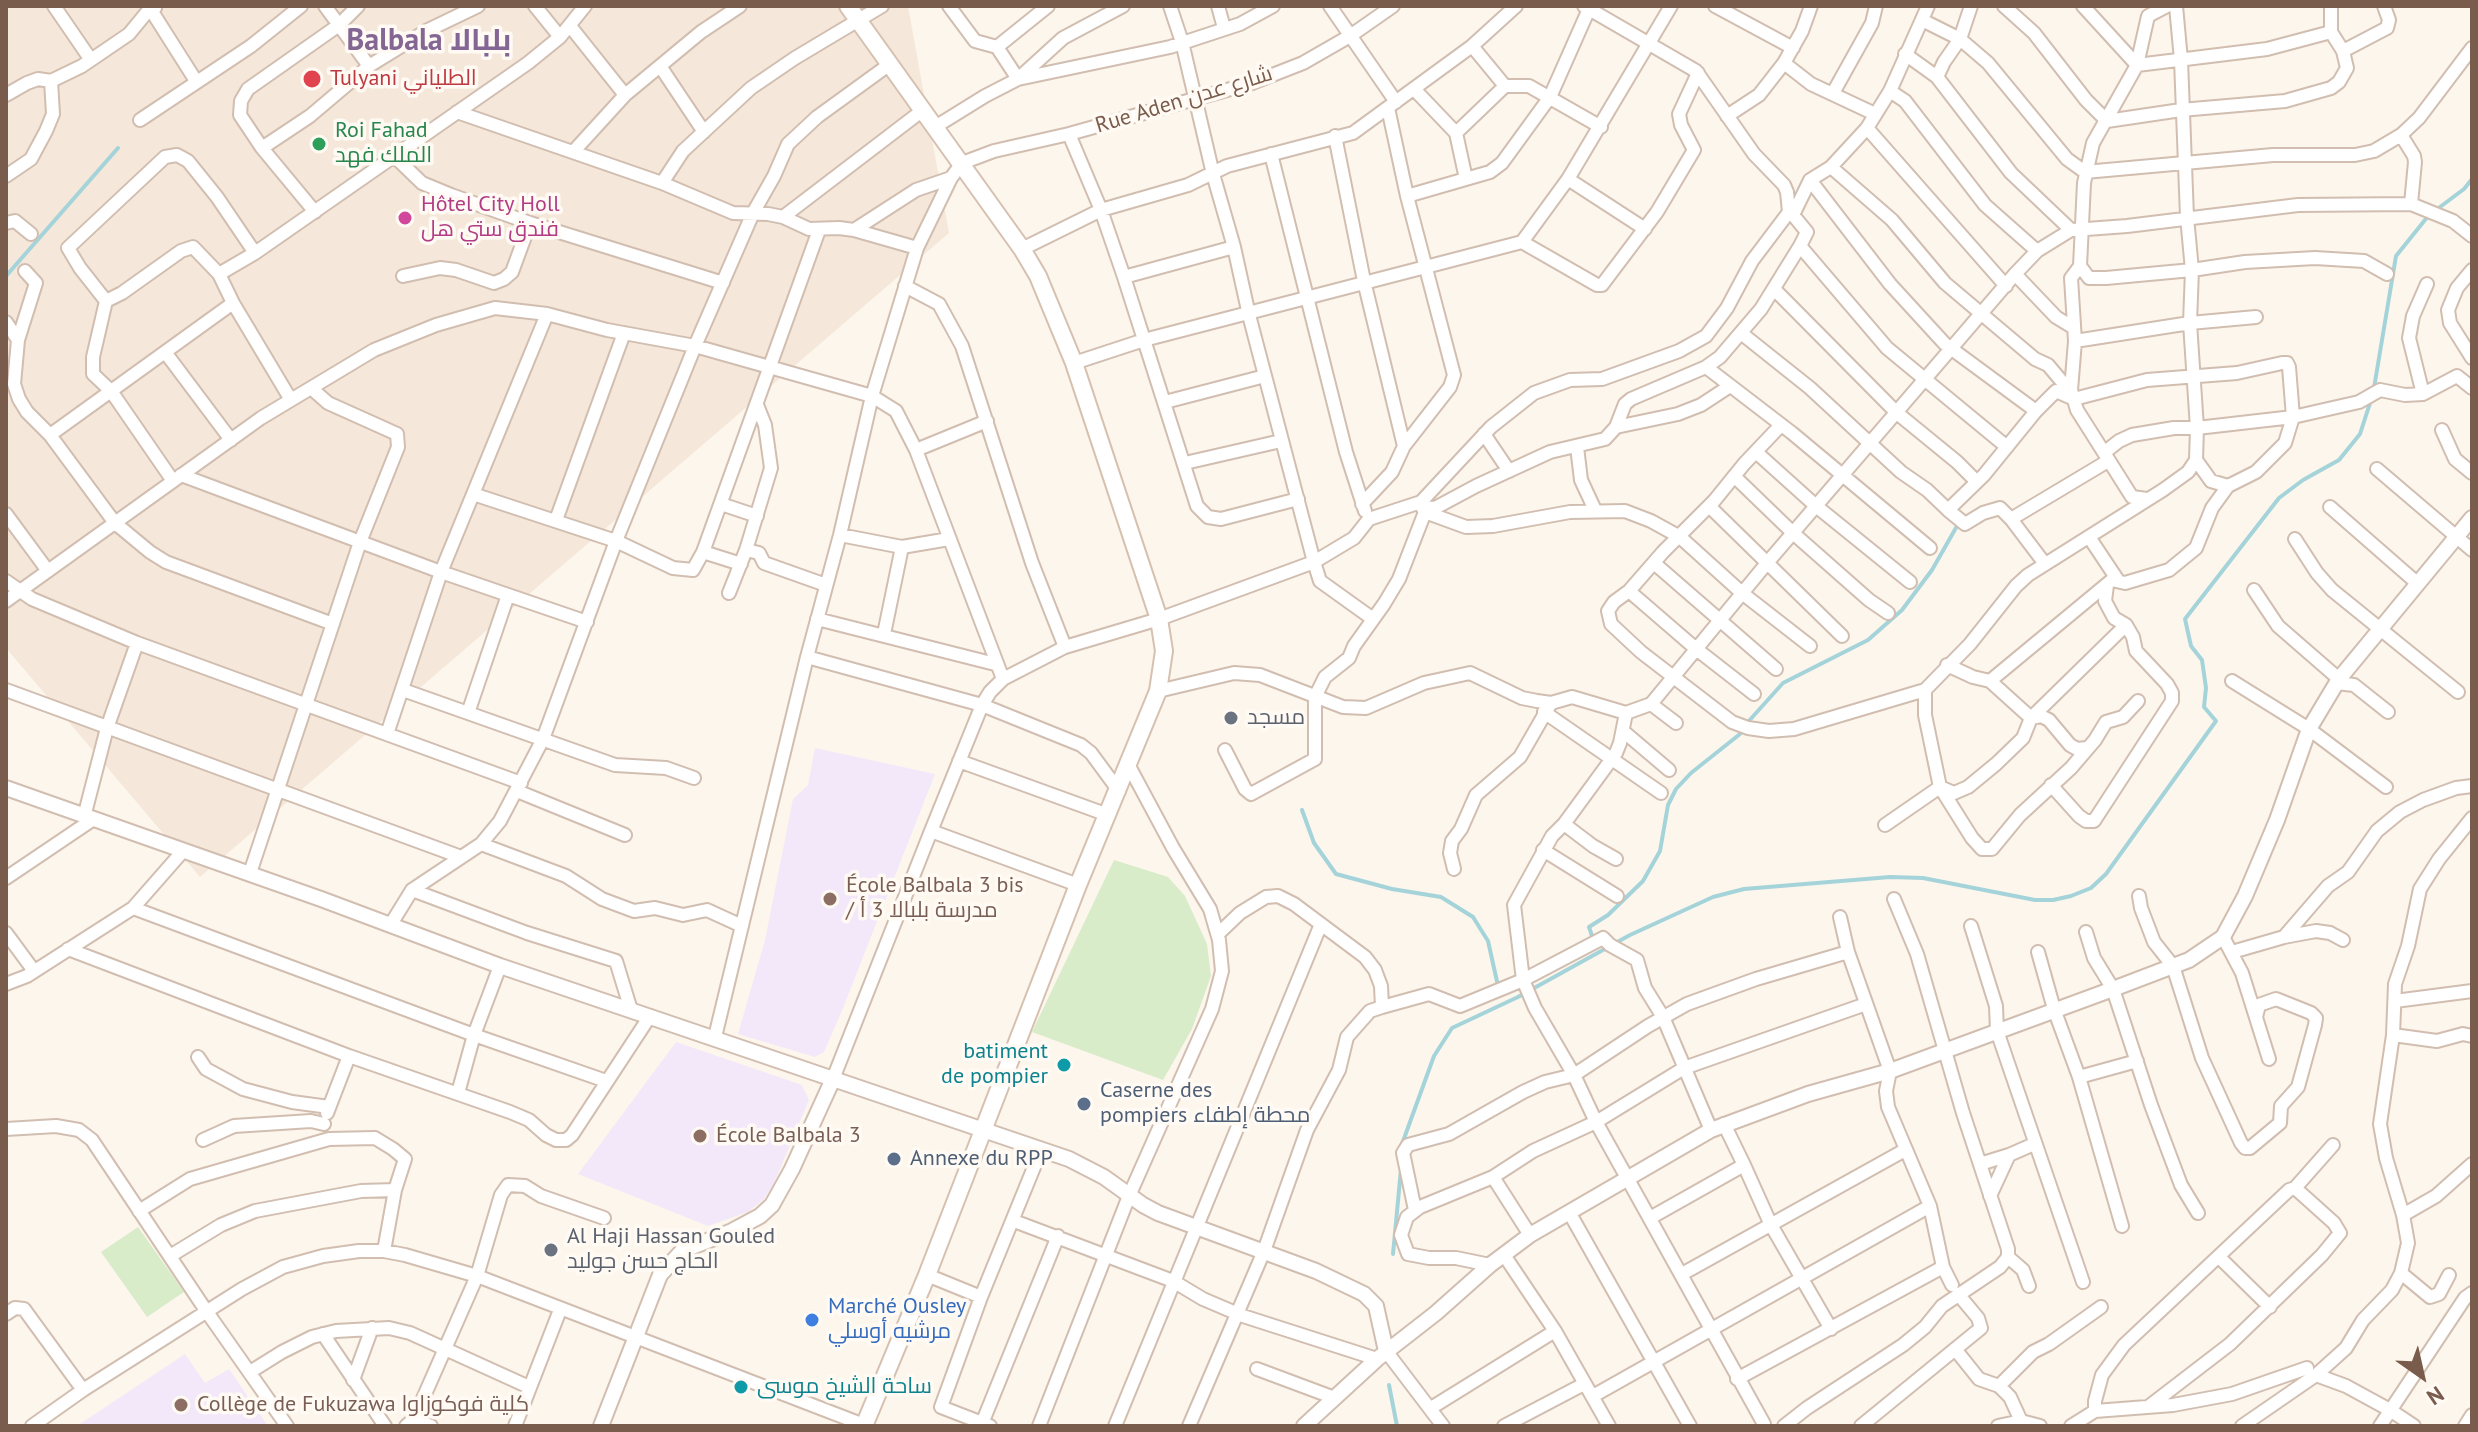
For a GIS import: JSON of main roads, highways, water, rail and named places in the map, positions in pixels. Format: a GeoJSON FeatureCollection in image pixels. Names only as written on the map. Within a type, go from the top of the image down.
{"type":"FeatureCollection","features":[{"type":"Feature","properties":{"kind":"main road"},"geometry":{"type":"LineString","coordinates":[[848,6],[962,163],[1038,276],[1074,363],[1159,619],[1164,651],[1158,691],[1078,885],[865,1426]]}},
{"type":"Feature","properties":{"kind":"waterway"},"geometry":{"type":"LineString","coordinates":[[6,276],[118,148]]}},
{"type":"Feature","properties":{"kind":"waterway"},"geometry":{"type":"LineString","coordinates":[[2436,210],[2472,179]]}},
{"type":"Feature","properties":{"kind":"waterway"},"geometry":{"type":"LineString","coordinates":[[2374,388],[2396,256],[2429,215]]}},
{"type":"Feature","properties":{"kind":"waterway"},"geometry":{"type":"LineString","coordinates":[[1402,1144],[1434,1056],[1452,1028],[1518,997],[1630,935],[1713,897],[1744,889],[1890,877],[1923,878],[2035,900],[2053,900],[2091,888],[2106,874],[2216,721],[2204,707],[2206,688],[2202,660],[2191,646],[2185,619],[2279,498],[2339,460],[2360,434],[2372,397]]}},
{"type":"Feature","properties":{"kind":"waterway"},"geometry":{"type":"LineString","coordinates":[[1748,722],[1783,683],[1868,640],[1902,610],[1932,570],[1957,526]]}},
{"type":"Feature","properties":{"kind":"waterway"},"geometry":{"type":"LineString","coordinates":[[1594,942],[1589,927],[1608,915],[1643,881],[1660,851],[1668,805],[1676,789],[1740,734]]}},
{"type":"Feature","properties":{"kind":"waterway"},"geometry":{"type":"LineString","coordinates":[[1302,810],[1314,843],[1336,874],[1392,889],[1441,897],[1473,917],[1488,941],[1498,986]]}},
{"type":"Feature","properties":{"kind":"waterway"},"geometry":{"type":"LineString","coordinates":[[1393,1254],[1401,1169]]}},
{"type":"Feature","properties":{"kind":"waterway"},"geometry":{"type":"LineString","coordinates":[[1389,1385],[1397,1426]]}},
{"type":"Feature","properties":{"kind":"place","name":"Tulyani الطلياني"},"geometry":{"type":"Point","coordinates":[312,79]}},
{"type":"Feature","properties":{"kind":"place","name":"Roi Fahad الملك فهد"},"geometry":{"type":"Point","coordinates":[319,144]}},
{"type":"Feature","properties":{"kind":"place","name":"Hôtel City Holl فندق ستي هل"},"geometry":{"type":"Point","coordinates":[405,218]}},
{"type":"Feature","properties":{"kind":"place","name":"مسجد"},"geometry":{"type":"Point","coordinates":[1231,718]}},
{"type":"Feature","properties":{"kind":"place","name":"École Balbala 3 bis / مدرسة بلبالا 3 أ"},"geometry":{"type":"Point","coordinates":[830,899]}},
{"type":"Feature","properties":{"kind":"place","name":"batiment de pompier"},"geometry":{"type":"Point","coordinates":[1064,1065]}},
{"type":"Feature","properties":{"kind":"place","name":"Caserne des pompiers محطة إطفاء"},"geometry":{"type":"Point","coordinates":[1084,1104]}},
{"type":"Feature","properties":{"kind":"place","name":"École Balbala 3"},"geometry":{"type":"Point","coordinates":[700,1136]}},
{"type":"Feature","properties":{"kind":"place","name":"Annexe du RPP"},"geometry":{"type":"Point","coordinates":[894,1159]}},
{"type":"Feature","properties":{"kind":"place","name":"Al Haji Hassan Gouled الحاج حسن جوليد"},"geometry":{"type":"Point","coordinates":[551,1250]}},
{"type":"Feature","properties":{"kind":"place","name":"Marché Ousley مرشيه أوسلي"},"geometry":{"type":"Point","coordinates":[812,1320]}},
{"type":"Feature","properties":{"kind":"place","name":"ساحة الشيخ موسى"},"geometry":{"type":"Point","coordinates":[741,1387]}},
{"type":"Feature","properties":{"kind":"place","name":"Collège de Fukuzawa كلية فوكوزاوا"},"geometry":{"type":"Point","coordinates":[181,1405]}},
{"type":"Feature","properties":{"kind":"district","name":"Balbala بلبالا"},"geometry":{"type":"Point","coordinates":[429,41]}}]}
